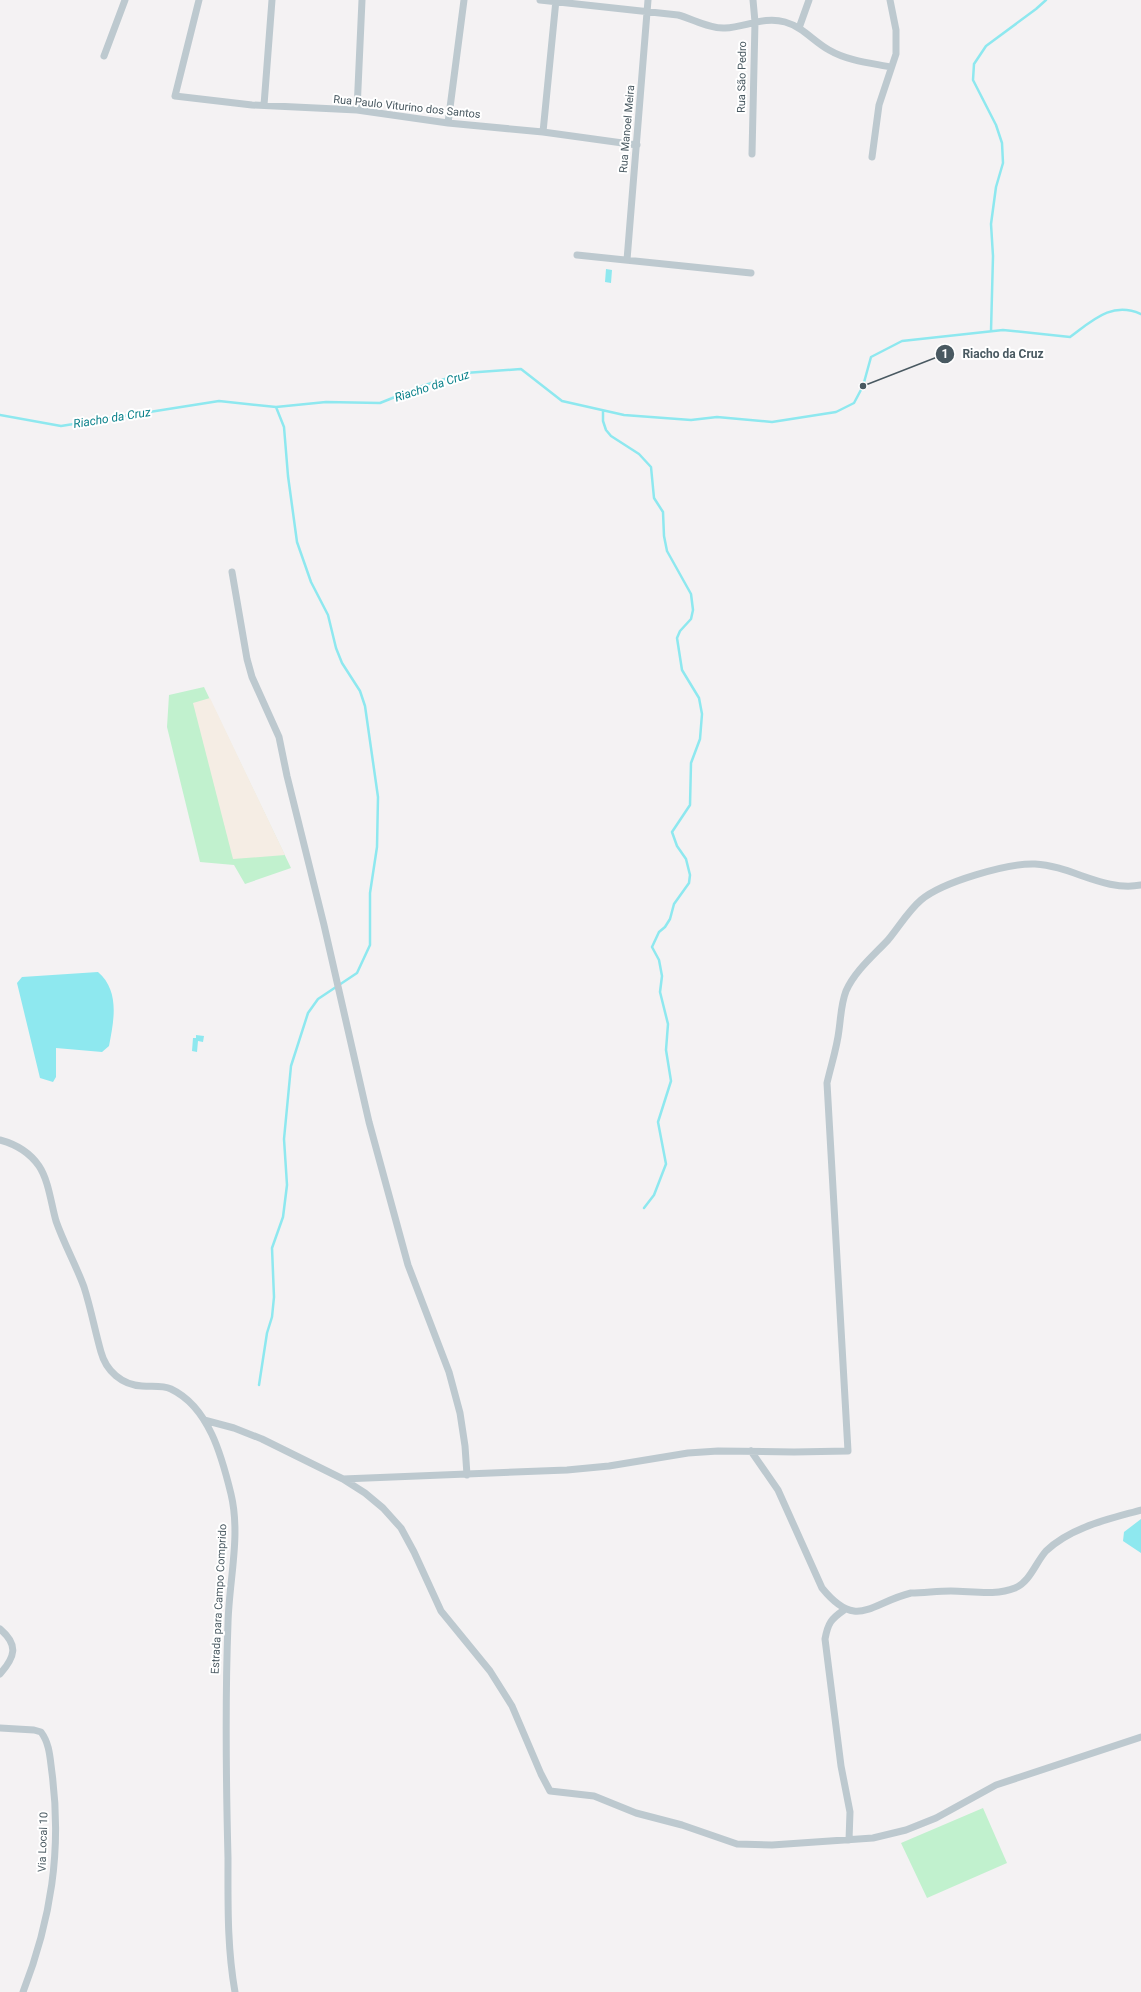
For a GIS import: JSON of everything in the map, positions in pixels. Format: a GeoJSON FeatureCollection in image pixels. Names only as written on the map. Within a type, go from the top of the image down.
{"type":"FeatureCollection","features":[{"type":"Feature","properties":{"kind":"street"},"geometry":{"type":"LineString","coordinates":[[104,56],[125,0]]}},
{"type":"Feature","properties":{"kind":"street","name":"Rua Paulo Viturino dos Santos"},"geometry":{"type":"LineString","coordinates":[[199,0],[175,96],[264,105],[357,110],[448,123],[543,132],[637,145]]}},
{"type":"Feature","properties":{"kind":"street"},"geometry":{"type":"LineString","coordinates":[[264,105],[272,0]]}},
{"type":"Feature","properties":{"kind":"street"},"geometry":{"type":"LineString","coordinates":[[357,110],[362,0]]}},
{"type":"Feature","properties":{"kind":"street"},"geometry":{"type":"LineString","coordinates":[[448,123],[464,0]]}},
{"type":"Feature","properties":{"kind":"street"},"geometry":{"type":"LineString","coordinates":[[540,0],[647,12],[692,19],[715,28],[725,28],[770,20],[785,22],[799,28],[828,50],[851,60],[891,67]]}},
{"type":"Feature","properties":{"kind":"street","name":"Rua Manoel Meira"},"geometry":{"type":"LineString","coordinates":[[627,260],[648,0]]}},
{"type":"Feature","properties":{"kind":"street","name":"Rua São Pedro"},"geometry":{"type":"LineString","coordinates":[[752,154],[755,22],[753,0]]}},
{"type":"Feature","properties":{"kind":"street"},"geometry":{"type":"LineString","coordinates":[[799,28],[809,0]]}},
{"type":"Feature","properties":{"kind":"street"},"geometry":{"type":"LineString","coordinates":[[872,157],[878,112],[896,54],[897,42],[890,0]]}},
{"type":"Feature","properties":{"kind":"street"},"geometry":{"type":"LineString","coordinates":[[543,132],[556,1]]}},
{"type":"Feature","properties":{"kind":"street"},"geometry":{"type":"LineString","coordinates":[[577,255],[750,273]]}},
{"type":"Feature","properties":{"kind":"street"},"geometry":{"type":"LineString","coordinates":[[232,572],[247,660],[252,677],[279,737],[287,776],[344,1007],[369,1122],[408,1265],[449,1372],[460,1413],[465,1446],[466,1475]]}},
{"type":"Feature","properties":{"kind":"street"},"geometry":{"type":"LineString","coordinates":[[343,1479],[567,1470],[609,1466],[688,1453],[848,1450],[827,1083],[836,1049],[841,1008],[846,991],[854,977],[920,900],[936,890],[982,874],[1016,865],[1036,864],[1083,875],[1102,883],[1116,886],[1141,885]]}},
{"type":"Feature","properties":{"kind":"street","name":"Estrada para Campo Comprido"},"geometry":{"type":"LineString","coordinates":[[0,1140],[18,1147],[30,1156],[40,1167],[57,1223],[84,1286],[102,1356],[107,1366],[123,1381],[132,1385],[169,1388],[193,1406],[204,1420],[221,1458],[232,1498],[235,1533],[228,1594],[225,1742],[228,1942],[235,1992]]}},
{"type":"Feature","properties":{"kind":"street"},"geometry":{"type":"LineString","coordinates":[[204,1420],[234,1428],[262,1439],[343,1479],[365,1493],[383,1508],[401,1528],[414,1552],[441,1611],[490,1671],[512,1706],[541,1774],[550,1791],[594,1796],[636,1813],[682,1825],[737,1844],[772,1845],[873,1838],[906,1830],[936,1818],[996,1785],[1141,1737]]}},
{"type":"Feature","properties":{"kind":"street"},"geometry":{"type":"LineString","coordinates":[[751,1451],[778,1490],[822,1588],[832,1601],[844,1610],[853,1612],[868,1609],[898,1596],[911,1593],[998,1591],[1015,1588],[1024,1581],[1046,1552],[1076,1531],[1141,1510]]}},
{"type":"Feature","properties":{"kind":"street"},"geometry":{"type":"LineString","coordinates":[[844,1610],[834,1617],[827,1626],[825,1639],[841,1766],[850,1812],[849,1840]]}},
{"type":"Feature","properties":{"kind":"street"},"geometry":{"type":"LineString","coordinates":[[0,1629],[11,1641],[13,1650],[9,1664],[0,1674]]}},
{"type":"Feature","properties":{"kind":"street","name":"Via Local 10"},"geometry":{"type":"LineString","coordinates":[[0,1728],[34,1730],[41,1732],[48,1747],[54,1790],[54,1870],[48,1916],[35,1962],[23,1992]]}},
{"type":"Feature","properties":{"kind":"green space"},"geometry":{"type":"Polygon","coordinates":[[[204,687],[291,868],[245,884],[234,865],[200,862],[167,727],[169,695],[204,687]]]}},
{"type":"Feature","properties":{"kind":"green space"},"geometry":{"type":"Polygon","coordinates":[[[983,1808],[1007,1863],[927,1898],[901,1843],[983,1808]]]}},
{"type":"Feature","properties":{"kind":"sand"},"geometry":{"type":"Polygon","coordinates":[[[210,698],[285,855],[233,859],[193,703],[210,698]]]}},
{"type":"Feature","properties":{"kind":"water"},"geometry":{"type":"Polygon","coordinates":[[[606,269],[612,270],[611,283],[605,282],[606,269]]]}},
{"type":"Feature","properties":{"kind":"water"},"geometry":{"type":"Polygon","coordinates":[[[98,972],[110,988],[114,1006],[114,1016],[109,1046],[102,1052],[56,1048],[56,1077],[53,1082],[40,1078],[17,983],[22,977],[98,972]]]}},
{"type":"Feature","properties":{"kind":"water"},"geometry":{"type":"Polygon","coordinates":[[[196,1035],[204,1036],[203,1042],[198,1041],[197,1052],[192,1051],[193,1038],[196,1038],[196,1035]]]}},
{"type":"Feature","properties":{"kind":"water"},"geometry":{"type":"Polygon","coordinates":[[[1141,1519],[1141,1553],[1123,1541],[1124,1532],[1141,1519]]]}},
{"type":"Feature","properties":{"kind":"waterway"},"geometry":{"type":"LineString","coordinates":[[991,331],[993,256],[991,224],[996,187],[1003,163],[1002,143],[996,125],[973,80],[974,64],[986,46],[1046,0]]}},
{"type":"Feature","properties":{"kind":"waterway","name":"Riacho da Cruz"},"geometry":{"type":"LineString","coordinates":[[0,415],[61,426],[219,401],[276,407],[326,402],[380,403],[425,385],[465,373],[521,369],[562,401],[624,415],[691,420],[717,417],[772,422],[836,412],[854,403],[863,386],[871,357],[902,341],[1003,330],[1070,337],[1103,314],[1112,311],[1131,311],[1141,314]]}},
{"type":"Feature","properties":{"kind":"waterway"},"geometry":{"type":"LineString","coordinates":[[259,1385],[267,1333],[272,1317],[274,1297],[272,1248],[283,1217],[287,1185],[284,1139],[291,1066],[308,1013],[318,999],[357,973],[370,945],[370,893],[377,847],[378,797],[365,706],[360,691],[342,663],[336,648],[328,615],[311,582],[297,542],[288,476],[284,427],[276,407]]}},
{"type":"Feature","properties":{"kind":"waterway"},"geometry":{"type":"LineString","coordinates":[[603,411],[603,421],[606,430],[611,436],[639,454],[651,467],[654,498],[663,512],[664,536],[667,551],[691,594],[693,610],[691,619],[680,631],[677,638],[682,670],[699,698],[702,714],[700,739],[691,763],[690,805],[672,832],[677,846],[686,859],[690,875],[689,883],[674,904],[670,919],[665,927],[659,932],[652,947],[659,960],[662,976],[660,992],[668,1024],[666,1050],[671,1081],[658,1122],[666,1164],[654,1195],[644,1208]]}},
{"type":"Feature","properties":{"kind":"place","name":"Riacho da Cruz"},"geometry":{"type":"Point","coordinates":[863,386]}}]}
